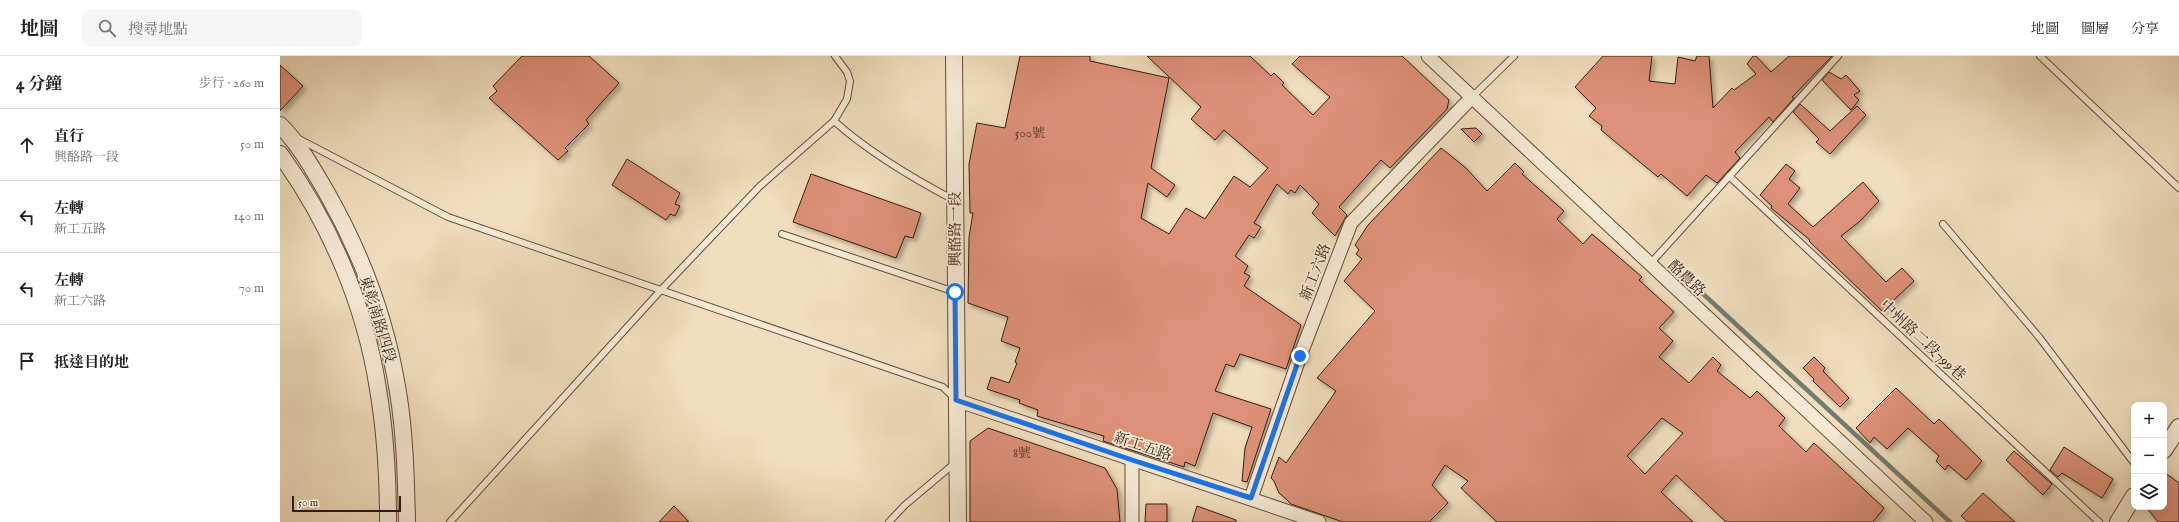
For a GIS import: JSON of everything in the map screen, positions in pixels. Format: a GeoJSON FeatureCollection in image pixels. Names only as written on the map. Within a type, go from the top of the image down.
{"type":"FeatureCollection","features":[{"type":"Feature","properties":{"kind":"street","name":"興酪路一段"},"geometry":{"type":"LineString","coordinates":[[954,56],[958,522]]}},
{"type":"Feature","properties":{"kind":"street","name":"酪農路"},"geometry":{"type":"LineString","coordinates":[[1428,56],[1926,522]]}},
{"type":"Feature","properties":{"kind":"street","name":"新工六路"},"geometry":{"type":"LineString","coordinates":[[1251,498],[1300,356],[1351,223],[1472,97]]}},
{"type":"Feature","properties":{"kind":"street","name":"東彰南路四段"},"geometry":{"type":"LineString","coordinates":[[283,132],[335,208],[358,255],[380,318],[398,392],[407,522]]}},
{"type":"Feature","properties":{"kind":"street","name":"東彰南路四段"},"geometry":{"type":"LineString","coordinates":[[280,154],[294,174],[321,220],[344,269],[362,323],[378,389],[388,495],[388,522]]}},
{"type":"Feature","properties":{"kind":"street","name":"新工五路"},"geometry":{"type":"LineString","coordinates":[[956,400],[1319,522]]}},
{"type":"Feature","properties":{"kind":"street"},"geometry":{"type":"LineString","coordinates":[[2167,445],[2179,427]]}},
{"type":"Feature","properties":{"kind":"street"},"geometry":{"type":"LineString","coordinates":[[1132,460],[1132,522]]}},
{"type":"Feature","properties":{"kind":"street"},"geometry":{"type":"LineString","coordinates":[[2118,522],[2131,501]]}},
{"type":"Feature","properties":{"kind":"lane"},"geometry":{"type":"LineString","coordinates":[[450,522],[661,290],[760,186],[834,122],[847,99],[850,81],[847,72],[835,56]]}},
{"type":"Feature","properties":{"kind":"lane"},"geometry":{"type":"LineString","coordinates":[[1472,97],[1514,56]]}},
{"type":"Feature","properties":{"kind":"lane"},"geometry":{"type":"LineString","coordinates":[[1650,265],[1838,56]]}},
{"type":"Feature","properties":{"kind":"lane"},"geometry":{"type":"LineString","coordinates":[[2040,56],[2179,188]]}},
{"type":"Feature","properties":{"kind":"lane"},"geometry":{"type":"LineString","coordinates":[[834,122],[915,179],[955,201]]}},
{"type":"Feature","properties":{"kind":"lane"},"geometry":{"type":"LineString","coordinates":[[283,132],[313,145],[382,184],[448,217],[942,387],[956,400]]}},
{"type":"Feature","properties":{"kind":"lane","name":"中州路二段799巷"},"geometry":{"type":"LineString","coordinates":[[1729,176],[2099,522]]}},
{"type":"Feature","properties":{"kind":"lane"},"geometry":{"type":"LineString","coordinates":[[1943,224],[2039,338],[2131,459]]}},
{"type":"Feature","properties":{"kind":"lane"},"geometry":{"type":"LineString","coordinates":[[782,234],[955,292]]}},
{"type":"Feature","properties":{"kind":"lane"},"geometry":{"type":"LineString","coordinates":[[889,522],[905,505],[958,460]]}},
{"type":"Feature","properties":{"kind":"building"},"geometry":{"type":"Polygon","coordinates":[[[522,56],[589,56],[619,83],[586,120],[589,124],[565,148],[568,151],[558,160],[489,98],[497,91],[493,86],[522,56]]]}},
{"type":"Feature","properties":{"kind":"building"},"geometry":{"type":"Polygon","coordinates":[[[1020,56],[1090,56],[1090,61],[1169,78],[1151,168],[1175,185],[1167,197],[1148,183],[1141,218],[1169,234],[1186,208],[1205,219],[1234,176],[1250,187],[1268,168],[1224,130],[1215,140],[1191,119],[1201,107],[1147,56],[1250,56],[1271,76],[1274,73],[1284,83],[1282,85],[1313,115],[1330,97],[1292,64],[1300,56],[1402,56],[1449,100],[1447,109],[1390,168],[1381,160],[1339,207],[1347,215],[1335,236],[1312,213],[1319,204],[1300,185],[1295,193],[1291,190],[1288,194],[1277,184],[1254,223],[1261,227],[1254,238],[1249,235],[1235,256],[1248,266],[1244,273],[1250,276],[1244,286],[1301,325],[1286,369],[1240,354],[1234,367],[1226,364],[1215,391],[1271,409],[1247,482],[1242,481],[1245,448],[1252,427],[1213,413],[1195,466],[1185,462],[1184,467],[1103,441],[1104,436],[1037,416],[1038,410],[1019,403],[1020,400],[987,389],[991,377],[1009,383],[1017,363],[1015,362],[1020,348],[1001,341],[1008,317],[968,303],[969,237],[973,213],[970,213],[969,164],[977,123],[1005,128],[1020,56]]]}},
{"type":"Feature","properties":{"kind":"building"},"geometry":{"type":"Polygon","coordinates":[[[1603,56],[1652,56],[1649,81],[1675,84],[1678,57],[1695,61],[1697,56],[1709,56],[1713,108],[1732,88],[1734,90],[1756,74],[1747,64],[1753,56],[1756,56],[1771,72],[1789,56],[1832,56],[1792,97],[1794,98],[1773,122],[1769,117],[1735,152],[1740,158],[1717,183],[1706,175],[1687,196],[1661,174],[1658,177],[1601,130],[1602,126],[1589,116],[1596,108],[1575,87],[1603,56]]]}},
{"type":"Feature","properties":{"kind":"building"},"geometry":{"type":"Polygon","coordinates":[[[280,65],[303,86],[280,111],[280,65]]]}},
{"type":"Feature","properties":{"kind":"building"},"geometry":{"type":"Polygon","coordinates":[[[1829,72],[1841,79],[1846,75],[1860,91],[1854,95],[1859,100],[1851,110],[1822,80],[1829,72]]]}},
{"type":"Feature","properties":{"kind":"building"},"geometry":{"type":"Polygon","coordinates":[[[1800,104],[1830,131],[1857,106],[1866,115],[1830,154],[1816,142],[1819,139],[1793,112],[1800,104]]]}},
{"type":"Feature","properties":{"kind":"building"},"geometry":{"type":"Polygon","coordinates":[[[1476,128],[1482,134],[1474,142],[1461,129],[1476,128]]]}},
{"type":"Feature","properties":{"kind":"building"},"geometry":{"type":"Polygon","coordinates":[[[1441,148],[1466,168],[1487,191],[1515,163],[1524,172],[1522,174],[1564,211],[1557,219],[1583,244],[1592,234],[1642,277],[1639,280],[1674,312],[1659,328],[1673,341],[1659,357],[1689,383],[1713,357],[1721,365],[1717,371],[1750,398],[1757,391],[1785,418],[1779,426],[1806,452],[1814,443],[1884,508],[1873,522],[1726,522],[1676,475],[1661,492],[1693,522],[1497,522],[1461,488],[1468,481],[1445,465],[1432,485],[1448,503],[1429,522],[1343,522],[1291,504],[1279,493],[1274,481],[1271,478],[1279,457],[1286,463],[1336,391],[1317,378],[1375,311],[1344,281],[1362,259],[1356,254],[1359,250],[1355,245],[1368,225],[1441,148]],[[1662,418],[1627,456],[1645,474],[1683,433],[1662,418]]]}},
{"type":"Feature","properties":{"kind":"building"},"geometry":{"type":"Polygon","coordinates":[[[627,159],[680,193],[675,204],[680,206],[675,216],[670,214],[666,220],[612,185],[627,159]]]}},
{"type":"Feature","properties":{"kind":"building"},"geometry":{"type":"Polygon","coordinates":[[[1786,164],[1795,171],[1789,179],[1800,188],[1788,204],[1813,227],[1863,182],[1879,201],[1859,222],[1841,236],[1886,282],[1902,268],[1914,281],[1882,311],[1809,241],[1810,240],[1771,208],[1772,206],[1760,195],[1786,164]]]}},
{"type":"Feature","properties":{"kind":"building"},"geometry":{"type":"Polygon","coordinates":[[[811,174],[921,213],[913,238],[905,236],[896,258],[793,222],[811,174]]]}},
{"type":"Feature","properties":{"kind":"building"},"geometry":{"type":"Polygon","coordinates":[[[1814,357],[1825,368],[1823,371],[1849,398],[1840,407],[1813,381],[1814,379],[1803,368],[1814,357]]]}},
{"type":"Feature","properties":{"kind":"building"},"geometry":{"type":"Polygon","coordinates":[[[1896,388],[1934,424],[1939,419],[1982,461],[1966,480],[1948,465],[1945,470],[1936,461],[1939,456],[1908,428],[1887,449],[1874,437],[1870,443],[1856,428],[1896,388]]]}},
{"type":"Feature","properties":{"kind":"building"},"geometry":{"type":"Polygon","coordinates":[[[988,428],[1105,468],[1117,489],[1120,522],[970,522],[970,441],[988,428]]]}},
{"type":"Feature","properties":{"kind":"building"},"geometry":{"type":"Polygon","coordinates":[[[2064,447],[2113,479],[2102,498],[2062,473],[2058,477],[2050,470],[2064,447]]]}},
{"type":"Feature","properties":{"kind":"building"},"geometry":{"type":"Polygon","coordinates":[[[2014,451],[2052,484],[2043,495],[2006,460],[2014,451]]]}},
{"type":"Feature","properties":{"kind":"building"},"geometry":{"type":"Polygon","coordinates":[[[2167,474],[2179,483],[2179,522],[2158,522],[2148,510],[2167,510],[2167,474]]]}},
{"type":"Feature","properties":{"kind":"building"},"geometry":{"type":"Polygon","coordinates":[[[1983,493],[2015,522],[1968,522],[1961,516],[1983,493]]]}},
{"type":"Feature","properties":{"kind":"building"},"geometry":{"type":"Polygon","coordinates":[[[1146,504],[1167,504],[1167,522],[1145,522],[1146,504]]]}},
{"type":"Feature","properties":{"kind":"building"},"geometry":{"type":"Polygon","coordinates":[[[674,506],[689,522],[659,522],[674,506]]]}},
{"type":"Feature","properties":{"kind":"building"},"geometry":{"type":"Polygon","coordinates":[[[1197,506],[1236,520],[1236,522],[1192,522],[1197,506]]]}},
{"type":"Feature","properties":{"kind":"waterway"},"geometry":{"type":"LineString","coordinates":[[1674,267],[1950,522]]}},
{"type":"Feature","properties":{"kind":"route"},"geometry":{"type":"LineString","coordinates":[[955,292],[956,400],[1132,460],[1251,498],[1300,356]]}}]}
